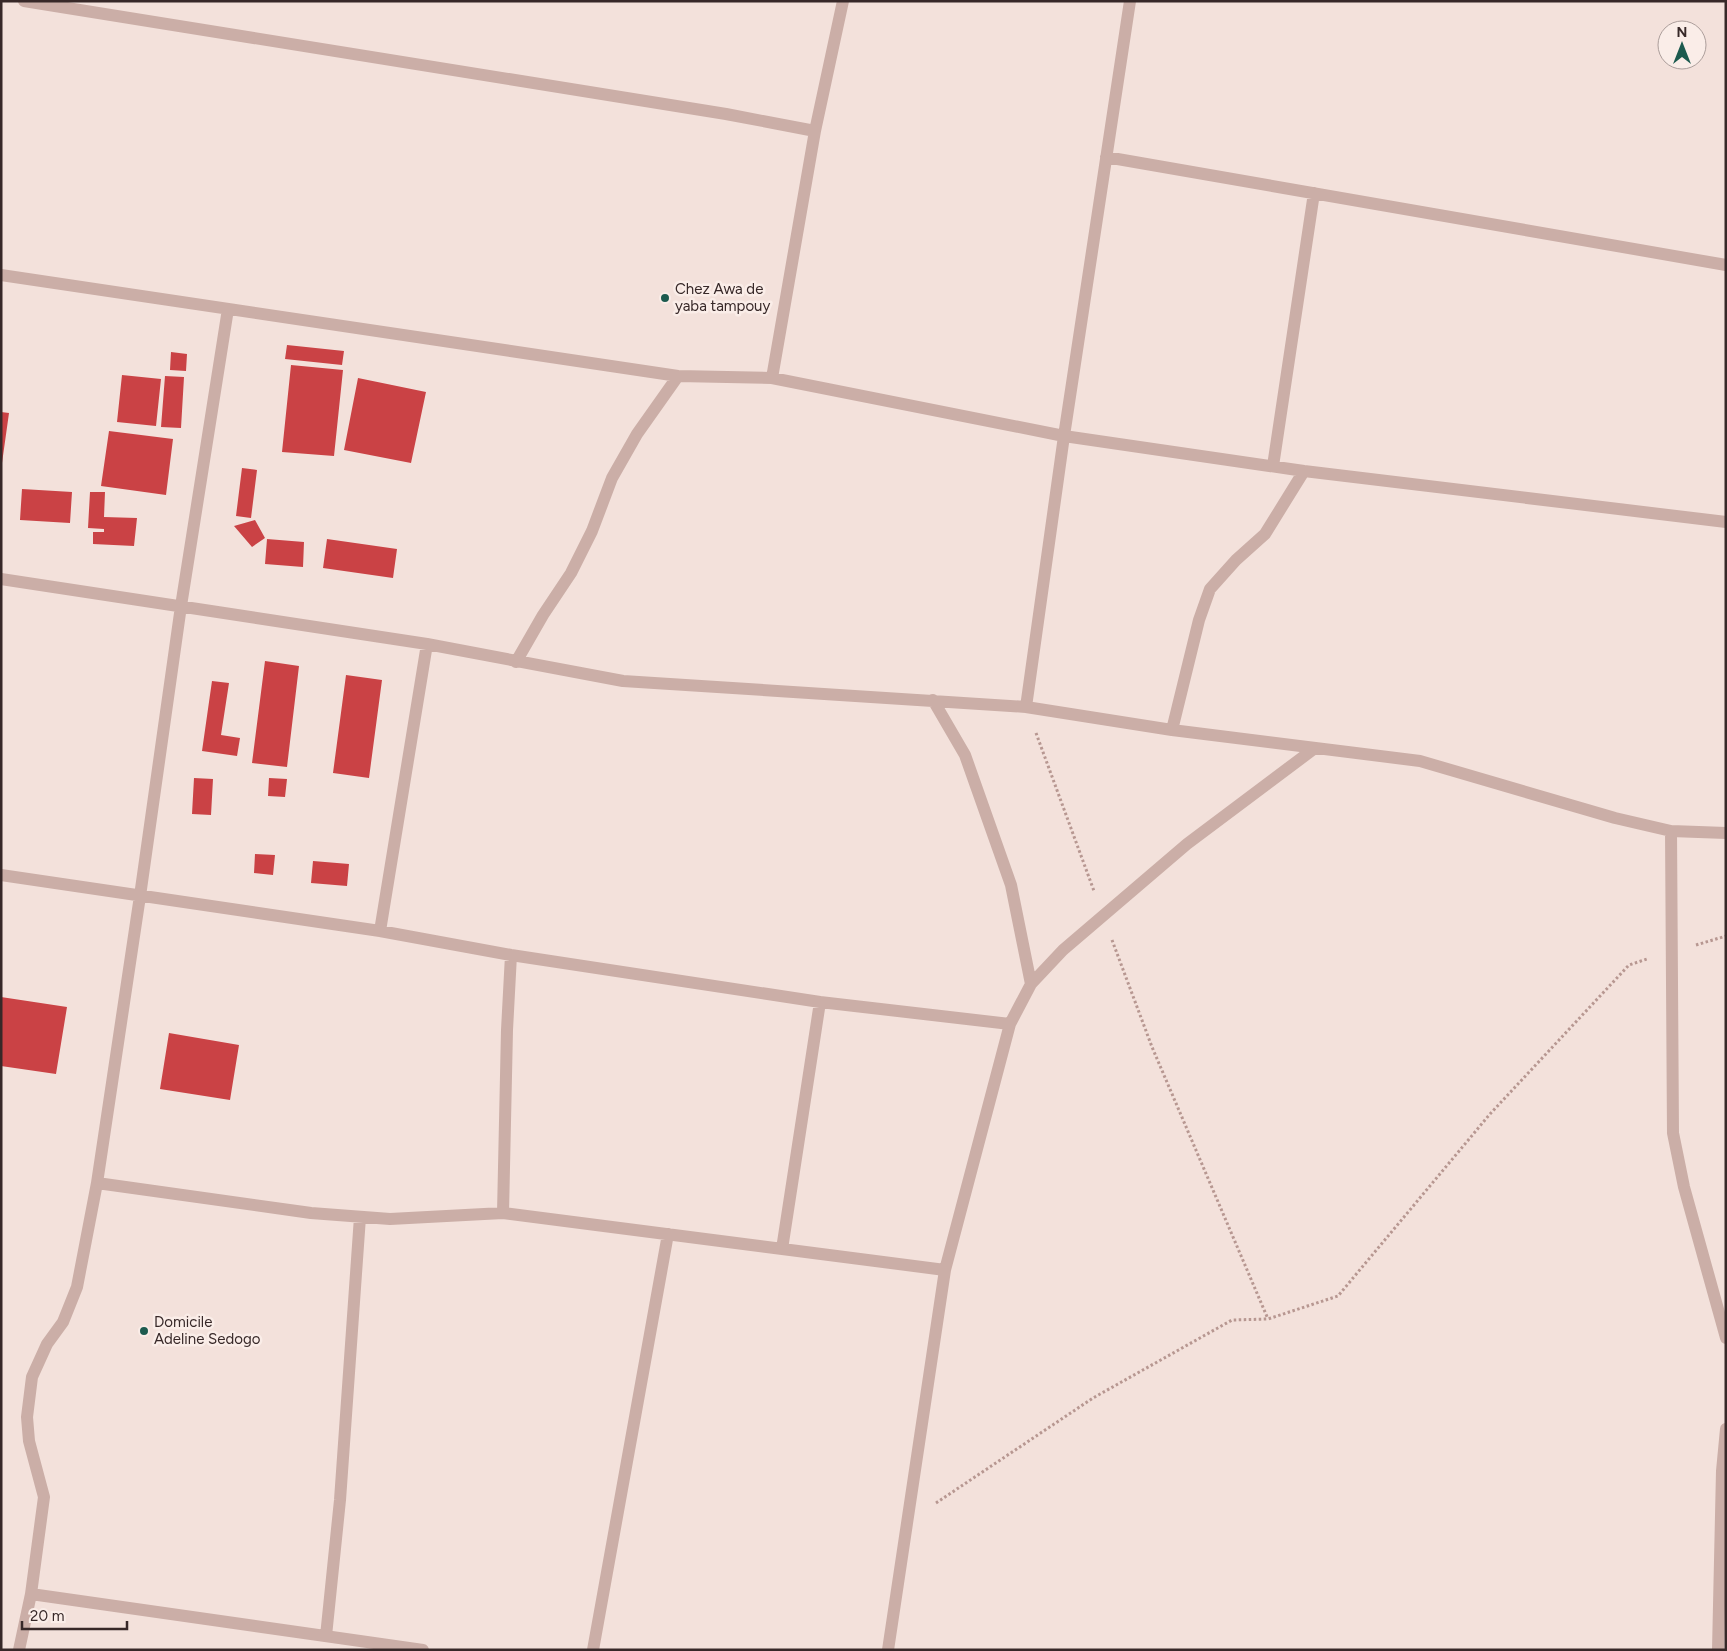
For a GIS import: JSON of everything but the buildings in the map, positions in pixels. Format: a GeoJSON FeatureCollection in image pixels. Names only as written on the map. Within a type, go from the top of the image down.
{"type":"FeatureCollection","features":[{"type":"Feature","properties":{"kind":"street"},"geometry":{"type":"LineString","coordinates":[[24,1],[726,114],[815,131]]}},
{"type":"Feature","properties":{"kind":"street"},"geometry":{"type":"LineString","coordinates":[[772,378],[815,131],[843,1]]}},
{"type":"Feature","properties":{"kind":"street"},"geometry":{"type":"LineString","coordinates":[[1026,707],[1064,436],[1130,1]]}},
{"type":"Feature","properties":{"kind":"street"},"geometry":{"type":"LineString","coordinates":[[1106,157],[1726,265]]}},
{"type":"Feature","properties":{"kind":"street"},"geometry":{"type":"LineString","coordinates":[[1273,466],[1314,193]]}},
{"type":"Feature","properties":{"kind":"street"},"geometry":{"type":"LineString","coordinates":[[1,275],[678,376],[772,378],[1064,436],[1304,471],[1726,522]]}},
{"type":"Feature","properties":{"kind":"street"},"geometry":{"type":"LineString","coordinates":[[19,1650],[31,1594],[44,1497],[29,1441],[27,1417],[32,1377],[47,1344],[63,1322],[77,1287],[97,1183],[140,896],[180,606],[228,310]]}},
{"type":"Feature","properties":{"kind":"street"},"geometry":{"type":"LineString","coordinates":[[516,662],[543,615],[571,574],[592,530],[612,478],[637,434],[678,376]]}},
{"type":"Feature","properties":{"kind":"street"},"geometry":{"type":"LineString","coordinates":[[1172,730],[1199,620],[1210,588],[1236,560],[1265,534],[1304,471]]}},
{"type":"Feature","properties":{"kind":"street"},"geometry":{"type":"LineString","coordinates":[[1,579],[428,644],[623,681],[1026,707],[1172,730],[1420,761],[1615,818],[1671,831],[1726,833]]}},
{"type":"Feature","properties":{"kind":"street"},"geometry":{"type":"LineString","coordinates":[[380,932],[428,644]]}},
{"type":"Feature","properties":{"kind":"street"},"geometry":{"type":"LineString","coordinates":[[933,700],[965,755],[1012,885],[1031,984]]}},
{"type":"Feature","properties":{"kind":"street"},"geometry":{"type":"LineString","coordinates":[[888,1650],[945,1270],[1010,1024],[1031,984],[1063,950],[1186,844],[1315,748]]}},
{"type":"Feature","properties":{"kind":"street"},"geometry":{"type":"LineString","coordinates":[[1671,831],[1673,1133],[1684,1187],[1726,1338]]}},
{"type":"Feature","properties":{"kind":"street"},"geometry":{"type":"LineString","coordinates":[[1,875],[380,932],[511,955],[820,1002],[1010,1024]]}},
{"type":"Feature","properties":{"kind":"street"},"geometry":{"type":"LineString","coordinates":[[503,1213],[507,1030],[511,955]]}},
{"type":"Feature","properties":{"kind":"street"},"geometry":{"type":"LineString","coordinates":[[782,1249],[820,1002]]}},
{"type":"Feature","properties":{"kind":"street"},"geometry":{"type":"LineString","coordinates":[[97,1183],[311,1214],[390,1219],[503,1213],[945,1270]]}},
{"type":"Feature","properties":{"kind":"street"},"geometry":{"type":"LineString","coordinates":[[326,1636],[340,1500],[360,1217]]}},
{"type":"Feature","properties":{"kind":"street"},"geometry":{"type":"LineString","coordinates":[[593,1650],[668,1234]]}},
{"type":"Feature","properties":{"kind":"street"},"geometry":{"type":"LineString","coordinates":[[1718,1650],[1722,1471],[1726,1430]]}},
{"type":"Feature","properties":{"kind":"street"},"geometry":{"type":"LineString","coordinates":[[31,1594],[422,1650]]}},
{"type":"Feature","properties":{"kind":"path"},"geometry":{"type":"LineString","coordinates":[[1026,707],[1152,1047],[1268,1318]]}},
{"type":"Feature","properties":{"kind":"path"},"geometry":{"type":"LineString","coordinates":[[906,1523],[1093,1398],[1232,1320],[1268,1318],[1338,1296],[1490,1114],[1629,964],[1726,936]]}},
{"type":"Feature","properties":{"kind":"place","name":"Chez Awa de yaba tampouy"},"geometry":{"type":"Point","coordinates":[665,298]}},
{"type":"Feature","properties":{"kind":"place","name":"Domicile Adeline Sedogo"},"geometry":{"type":"Point","coordinates":[144,1331]}}]}
